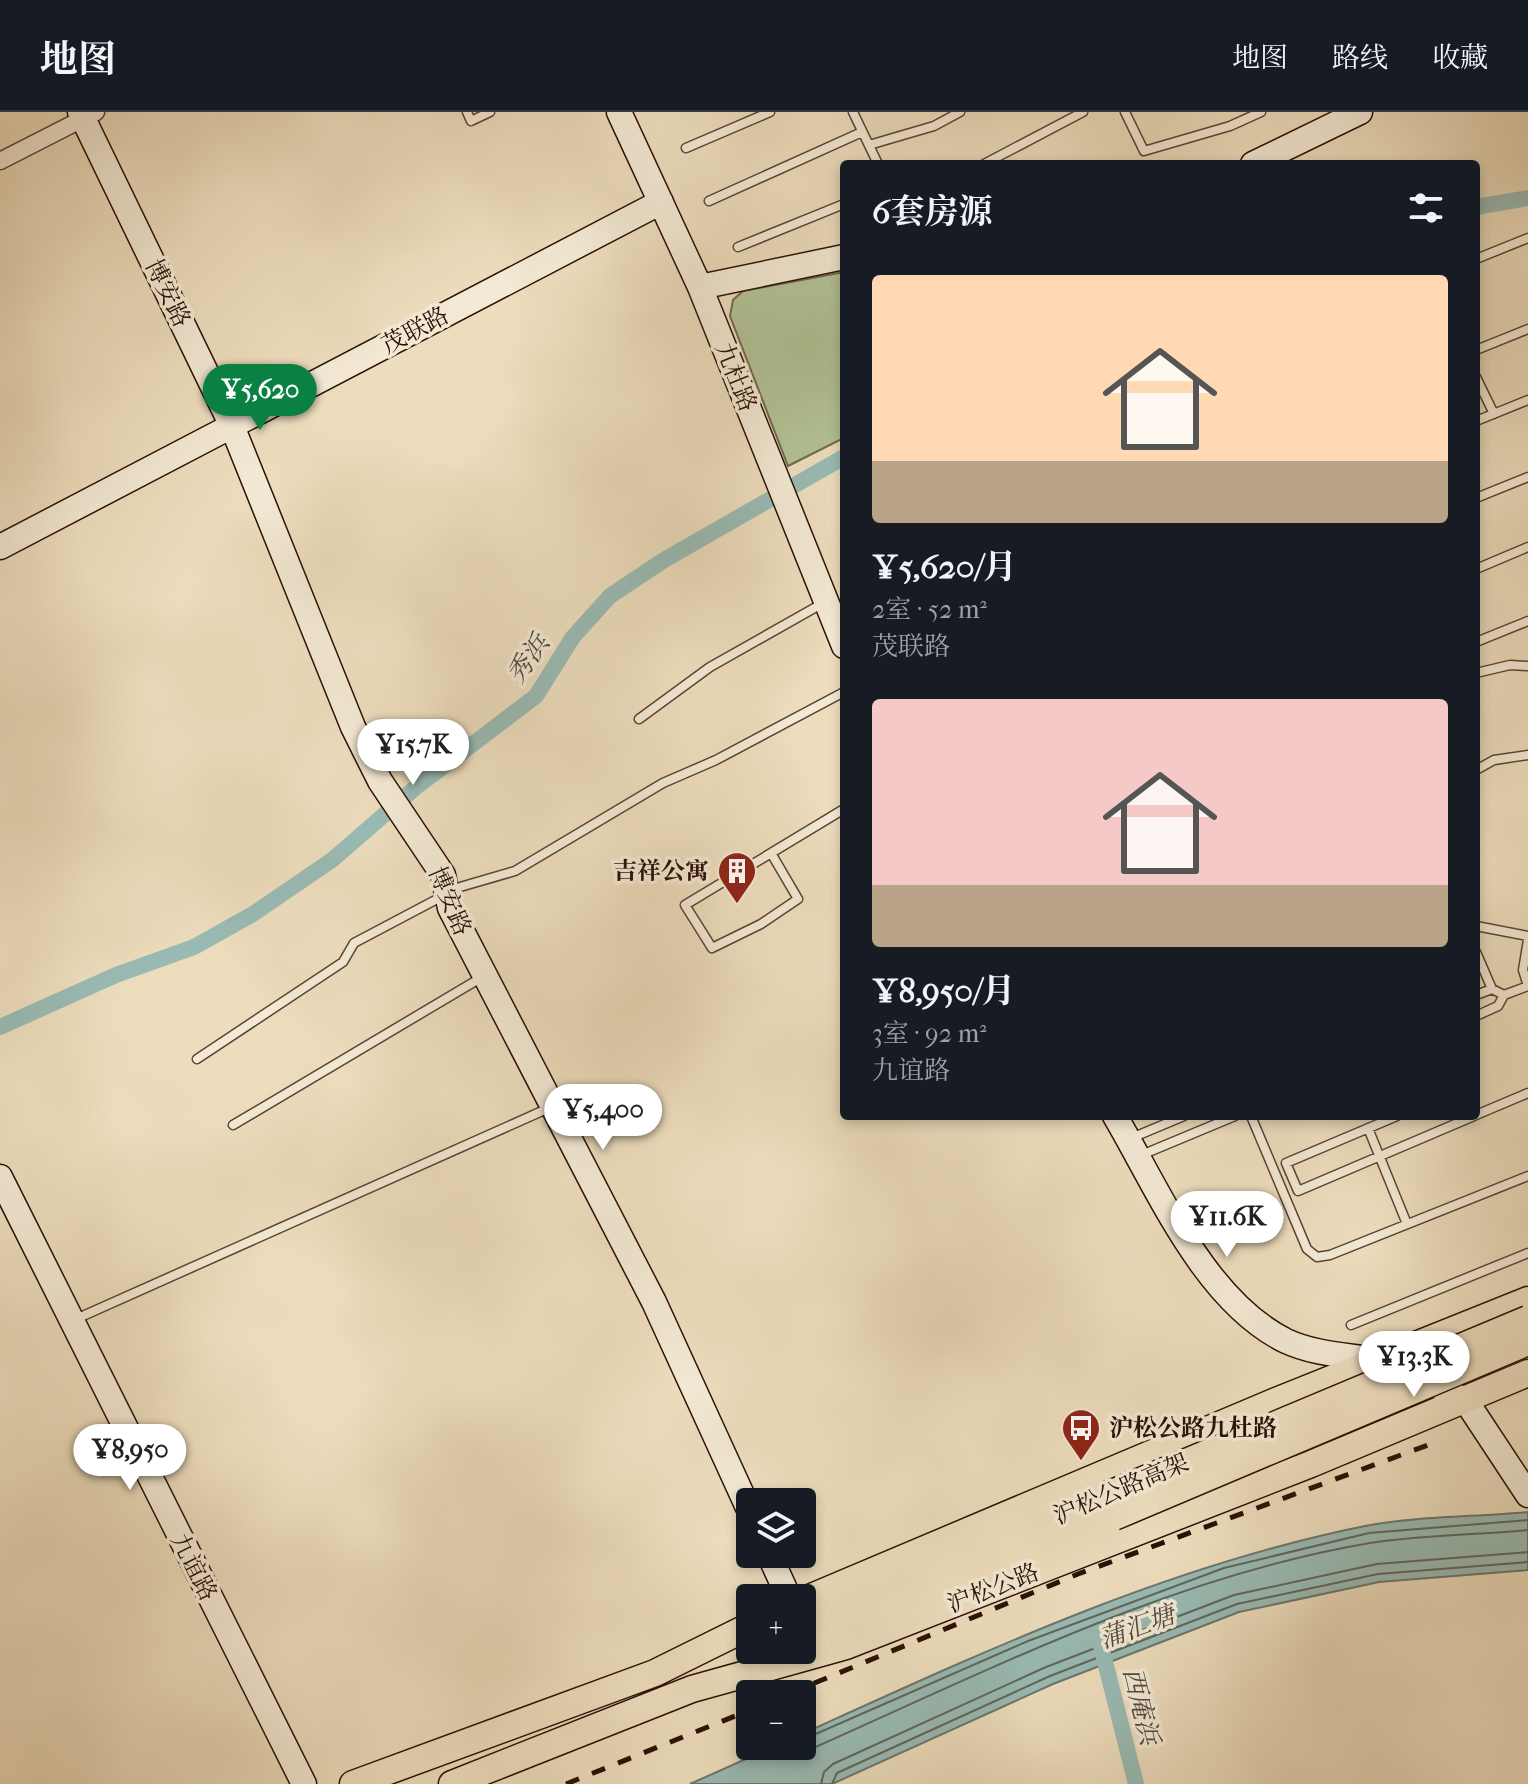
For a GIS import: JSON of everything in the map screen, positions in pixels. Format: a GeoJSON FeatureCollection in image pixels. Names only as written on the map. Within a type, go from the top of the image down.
{"type":"FeatureCollection","features":[{"type":"Feature","properties":{"kind":"main road"},"geometry":{"type":"LineString","coordinates":[[816,1595],[1528,1300]]}},
{"type":"Feature","properties":{"kind":"main road","name":"沪松公路高架"},"geometry":{"type":"LineString","coordinates":[[816,1633],[1528,1319]]}},
{"type":"Feature","properties":{"kind":"main road","name":"沪松公路高架"},"geometry":{"type":"LineString","coordinates":[[1110,1506],[1528,1342]]}},
{"type":"Feature","properties":{"kind":"main road","name":"沪松公路"},"geometry":{"type":"LineString","coordinates":[[816,1639],[860,1640],[1466,1401],[1528,1373]]}},
{"type":"Feature","properties":{"kind":"main road"},"geometry":{"type":"LineString","coordinates":[[655,1673],[736,1633]]}},
{"type":"Feature","properties":{"kind":"main road"},"geometry":{"type":"LineString","coordinates":[[353,1784],[736,1646]]}},
{"type":"Feature","properties":{"kind":"main road","name":"沪松公路"},"geometry":{"type":"LineString","coordinates":[[452,1784],[748,1664]]}},
{"type":"Feature","properties":{"kind":"street","name":"九杜路"},"geometry":{"type":"LineString","coordinates":[[619,112],[700,287],[840,636]]}},
{"type":"Feature","properties":{"kind":"street"},"geometry":{"type":"LineString","coordinates":[[1261,160],[1360,112]]}},
{"type":"Feature","properties":{"kind":"street"},"geometry":{"type":"LineString","coordinates":[[0,161],[86,114]]}},
{"type":"Feature","properties":{"kind":"street","name":"博安路"},"geometry":{"type":"LineString","coordinates":[[86,114],[232,426],[353,727],[380,781],[443,875],[450,908],[654,1302],[739,1488]]}},
{"type":"Feature","properties":{"kind":"street","name":"茂联路"},"geometry":{"type":"LineString","coordinates":[[0,547],[661,202]]}},
{"type":"Feature","properties":{"kind":"street"},"geometry":{"type":"LineString","coordinates":[[700,287],[840,258]]}},
{"type":"Feature","properties":{"kind":"street"},"geometry":{"type":"LineString","coordinates":[[1117,1120],[1208,1274],[1249,1316],[1287,1341],[1334,1356],[1380,1361],[1426,1378],[1466,1401],[1524,1482]]}},
{"type":"Feature","properties":{"kind":"street","name":"九谊路"},"geometry":{"type":"LineString","coordinates":[[0,1177],[304,1784]]}},
{"type":"Feature","properties":{"kind":"lane"},"geometry":{"type":"LineString","coordinates":[[467,112],[471,121],[490,112]]}},
{"type":"Feature","properties":{"kind":"lane"},"geometry":{"type":"LineString","coordinates":[[686,148],[770,112]]}},
{"type":"Feature","properties":{"kind":"lane"},"geometry":{"type":"LineString","coordinates":[[853,112],[876,160]]}},
{"type":"Feature","properties":{"kind":"lane"},"geometry":{"type":"LineString","coordinates":[[869,145],[934,126],[960,112]]}},
{"type":"Feature","properties":{"kind":"lane"},"geometry":{"type":"LineString","coordinates":[[992,160],[1083,112]]}},
{"type":"Feature","properties":{"kind":"lane"},"geometry":{"type":"LineString","coordinates":[[1125,112],[1144,151],[1230,126],[1261,112]]}},
{"type":"Feature","properties":{"kind":"lane"},"geometry":{"type":"LineString","coordinates":[[709,201],[862,132]]}},
{"type":"Feature","properties":{"kind":"lane"},"geometry":{"type":"LineString","coordinates":[[738,247],[840,206]]}},
{"type":"Feature","properties":{"kind":"lane"},"geometry":{"type":"LineString","coordinates":[[1480,257],[1528,238]]}},
{"type":"Feature","properties":{"kind":"lane"},"geometry":{"type":"LineString","coordinates":[[1480,348],[1528,329]]}},
{"type":"Feature","properties":{"kind":"lane"},"geometry":{"type":"LineString","coordinates":[[1480,385],[1494,414]]}},
{"type":"Feature","properties":{"kind":"lane"},"geometry":{"type":"LineString","coordinates":[[1480,419],[1528,400]]}},
{"type":"Feature","properties":{"kind":"lane"},"geometry":{"type":"LineString","coordinates":[[1480,496],[1528,477]]}},
{"type":"Feature","properties":{"kind":"lane"},"geometry":{"type":"LineString","coordinates":[[1480,567],[1528,547]]}},
{"type":"Feature","properties":{"kind":"lane"},"geometry":{"type":"LineString","coordinates":[[639,719],[710,667],[826,601]]}},
{"type":"Feature","properties":{"kind":"lane"},"geometry":{"type":"LineString","coordinates":[[1480,640],[1528,621]]}},
{"type":"Feature","properties":{"kind":"lane"},"geometry":{"type":"LineString","coordinates":[[1480,672],[1510,665],[1528,666]]}},
{"type":"Feature","properties":{"kind":"lane"},"geometry":{"type":"LineString","coordinates":[[197,1059],[343,962],[354,943],[447,894],[515,871],[663,783],[729,753],[840,694]]}},
{"type":"Feature","properties":{"kind":"lane"},"geometry":{"type":"LineString","coordinates":[[1480,768],[1494,760],[1528,755]]}},
{"type":"Feature","properties":{"kind":"lane"},"geometry":{"type":"LineString","coordinates":[[771,853],[798,899],[761,924],[712,948],[685,905],[771,853],[840,811]]}},
{"type":"Feature","properties":{"kind":"lane"},"geometry":{"type":"LineString","coordinates":[[1480,927],[1528,938],[1523,970],[1528,986],[1504,995],[1498,1006],[1480,1014]]}},
{"type":"Feature","properties":{"kind":"lane"},"geometry":{"type":"LineString","coordinates":[[1480,961],[1492,989],[1504,995]]}},
{"type":"Feature","properties":{"kind":"lane"},"geometry":{"type":"LineString","coordinates":[[233,1125],[484,975]]}},
{"type":"Feature","properties":{"kind":"lane"},"geometry":{"type":"LineString","coordinates":[[1480,994],[1492,989]]}},
{"type":"Feature","properties":{"kind":"lane"},"geometry":{"type":"LineString","coordinates":[[1480,1113],[1528,1093]]}},
{"type":"Feature","properties":{"kind":"lane"},"geometry":{"type":"LineString","coordinates":[[72,1321],[552,1107]]}},
{"type":"Feature","properties":{"kind":"lane"},"geometry":{"type":"LineString","coordinates":[[1133,1148],[1178,1120]]}},
{"type":"Feature","properties":{"kind":"lane"},"geometry":{"type":"LineString","coordinates":[[1133,1148],[1222,1120]]}},
{"type":"Feature","properties":{"kind":"lane"},"geometry":{"type":"LineString","coordinates":[[1253,1120],[1307,1249],[1317,1257],[1528,1176]]}},
{"type":"Feature","properties":{"kind":"lane"},"geometry":{"type":"LineString","coordinates":[[1387,1120],[1286,1163],[1298,1191],[1464,1120]]}},
{"type":"Feature","properties":{"kind":"lane"},"geometry":{"type":"LineString","coordinates":[[1368,1128],[1407,1224]]}},
{"type":"Feature","properties":{"kind":"lane"},"geometry":{"type":"LineString","coordinates":[[1351,1325],[1528,1253]]}},
{"type":"Feature","properties":{"kind":"green space"},"geometry":{"type":"Polygon","coordinates":[[[840,273],[840,440],[788,466],[730,316],[733,300],[743,291],[840,273]]]}},
{"type":"Feature","properties":{"kind":"water","name":"蒲汇塘"},"geometry":{"type":"Polygon","coordinates":[[[1528,1512],[1528,1570],[1379,1582],[1239,1612],[1053,1684],[832,1784],[690,1784],[744,1760],[816,1760],[816,1728],[1008,1642],[1148,1588],[1291,1543],[1365,1526],[1425,1518],[1528,1512]]]}},
{"type":"Feature","properties":{"kind":"waterway","name":"秀浜"},"geometry":{"type":"LineString","coordinates":[[1480,206],[1528,198]]}},
{"type":"Feature","properties":{"kind":"waterway","name":"秀浜"},"geometry":{"type":"LineString","coordinates":[[0,1027],[116,975],[194,947],[253,914],[332,860],[415,788],[536,696],[573,637],[610,596],[664,560],[840,459]]}},
{"type":"Feature","properties":{"kind":"waterway","name":"西庵浜"},"geometry":{"type":"LineString","coordinates":[[1100,1642],[1136,1784]]}},
{"type":"Feature","properties":{"kind":"railway"},"geometry":{"type":"LineString","coordinates":[[816,1682],[1078,1574],[1428,1445]]}},
{"type":"Feature","properties":{"kind":"railway"},"geometry":{"type":"LineString","coordinates":[[566,1784],[736,1716]]}},
{"type":"Feature","properties":{"kind":"place","name":"吉祥公寓"},"geometry":{"type":"Point","coordinates":[737,905]}},
{"type":"Feature","properties":{"kind":"place","name":"沪松公路九杜路"},"geometry":{"type":"Point","coordinates":[1081,1462]}}]}
